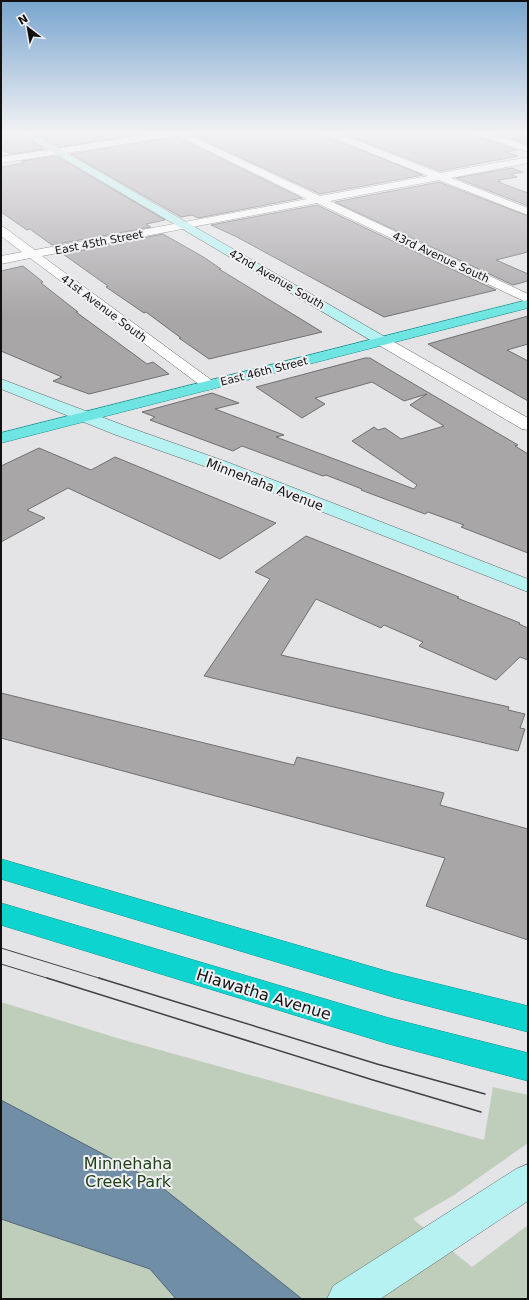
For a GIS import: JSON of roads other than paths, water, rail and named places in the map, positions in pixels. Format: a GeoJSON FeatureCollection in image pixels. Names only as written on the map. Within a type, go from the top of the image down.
{"type":"FeatureCollection","features":[{"type":"Feature","properties":{"kind":"highway"},"geometry":{"type":"LineString","coordinates":[[1,869],[393,985],[528,1019]]}},
{"type":"Feature","properties":{"kind":"highway","name":"Hiawatha Avenue"},"geometry":{"type":"LineString","coordinates":[[1,914],[389,1031],[528,1067]]}},
{"type":"Feature","properties":{"kind":"main road","name":"East 46th Street"},"geometry":{"type":"LineString","coordinates":[[1,438],[85,416],[202,381],[526,298]]}},
{"type":"Feature","properties":{"kind":"main road","name":"East 46th Street"},"geometry":{"type":"LineString","coordinates":[[1,425],[66,409],[202,381]]}},
{"type":"Feature","properties":{"kind":"street","name":"42nd Avenue South"},"geometry":{"type":"LineString","coordinates":[[132,195],[528,424]]}},
{"type":"Feature","properties":{"kind":"street","name":"43rd Avenue South"},"geometry":{"type":"LineString","coordinates":[[307,195],[526,298]]}},
{"type":"Feature","properties":{"kind":"street","name":"East 45th Street"},"geometry":{"type":"LineString","coordinates":[[1,260],[346,195]]}},
{"type":"Feature","properties":{"kind":"street"},"geometry":{"type":"LineString","coordinates":[[484,195],[528,212]]}},
{"type":"Feature","properties":{"kind":"street","name":"41st Avenue South"},"geometry":{"type":"LineString","coordinates":[[1,230],[202,381]]}},
{"type":"Feature","properties":{"kind":"street","name":"Minnehaha Avenue"},"geometry":{"type":"LineString","coordinates":[[1,384],[228,469],[528,586]]}},
{"type":"Feature","properties":{"kind":"street"},"geometry":{"type":"LineString","coordinates":[[346,1299],[528,1181]]}},
{"type":"Feature","properties":{"kind":"water"},"geometry":{"type":"Polygon","coordinates":[[[1,1100],[154,1181],[302,1299],[176,1299],[150,1269],[1,1219],[1,1100]]]}},
{"type":"Feature","properties":{"kind":"tram line"},"geometry":{"type":"LineString","coordinates":[[1,948],[102,979]]}},
{"type":"Feature","properties":{"kind":"tram line"},"geometry":{"type":"LineString","coordinates":[[1,964],[50,979]]}},
{"type":"Feature","properties":{"kind":"tram line"},"geometry":{"type":"LineString","coordinates":[[47,978],[373,1080],[481,1112]]}},
{"type":"Feature","properties":{"kind":"tram line"},"geometry":{"type":"LineString","coordinates":[[99,978],[377,1064],[485,1094]]}},
{"type":"Feature","properties":{"kind":"park label","name":"Minnehaha Creek Park"},"geometry":{"type":"Point","coordinates":[128,1172]}}]}
